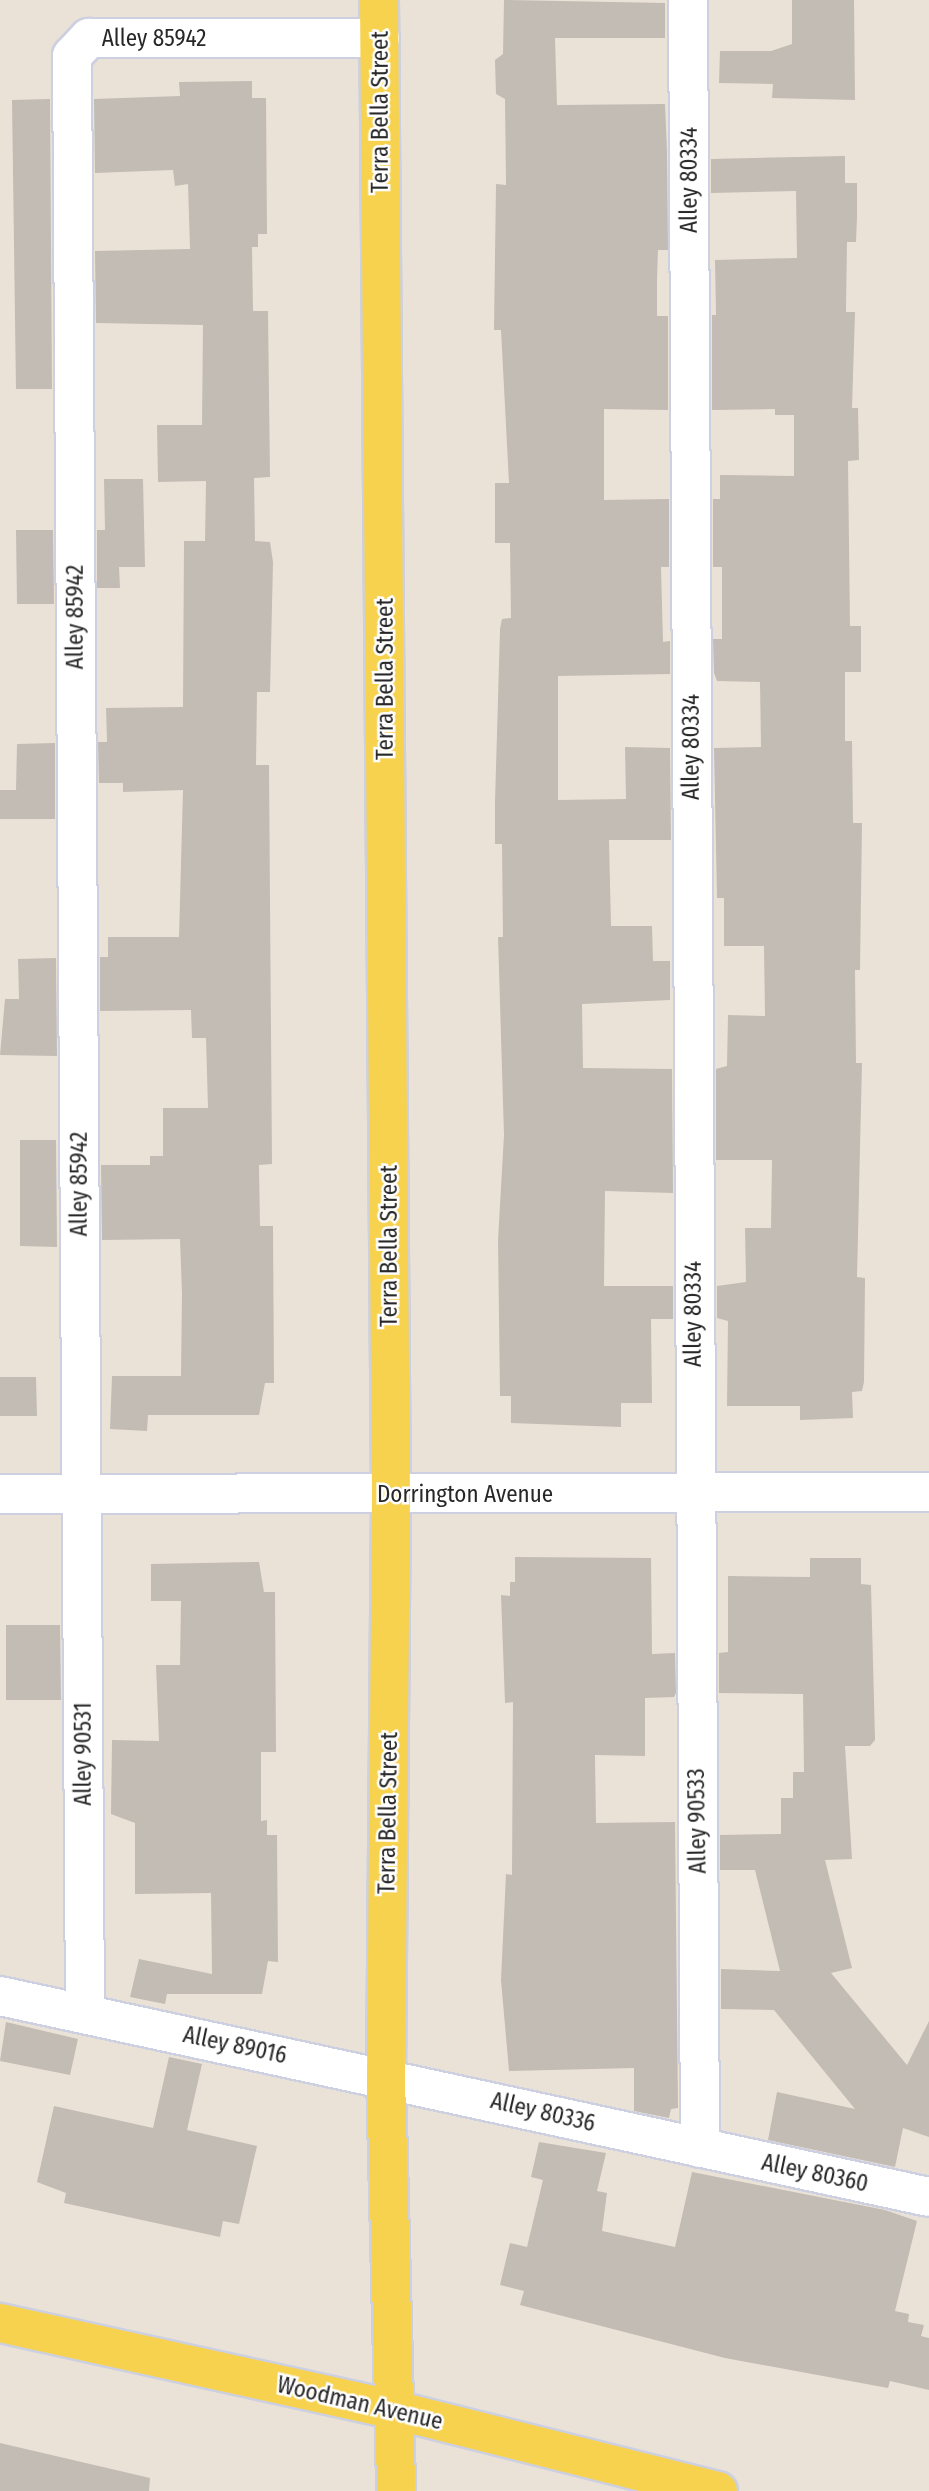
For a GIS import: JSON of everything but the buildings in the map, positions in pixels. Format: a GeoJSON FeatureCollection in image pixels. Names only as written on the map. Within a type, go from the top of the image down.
{"type":"FeatureCollection","features":[{"type":"Feature","properties":{"kind":"main road","name":"Terra Bella Street"},"geometry":{"type":"LineString","coordinates":[[379,0],[391,1494],[386,2076],[396,2491]]}},
{"type":"Feature","properties":{"kind":"main road","name":"Woodman Avenue"},"geometry":{"type":"LineString","coordinates":[[0,2323],[395,2410],[718,2491]]}},
{"type":"Feature","properties":{"kind":"street","name":"Alley 80334"},"geometry":{"type":"LineString","coordinates":[[688,0],[694,1494]]}},
{"type":"Feature","properties":{"kind":"street","name":"Alley 85942"},"geometry":{"type":"LineString","coordinates":[[81,1494],[72,56],[89,38],[380,38]]}},
{"type":"Feature","properties":{"kind":"street","name":"Dorrington Avenue"},"geometry":{"type":"LineString","coordinates":[[0,1494],[929,1492]]}},
{"type":"Feature","properties":{"kind":"street","name":"Alley 90531"},"geometry":{"type":"LineString","coordinates":[[81,1494],[85,2014]]}},
{"type":"Feature","properties":{"kind":"street","name":"Alley 90533"},"geometry":{"type":"LineString","coordinates":[[694,1494],[700,2148]]}},
{"type":"Feature","properties":{"kind":"street","name":"Alley 89016"},"geometry":{"type":"LineString","coordinates":[[0,1996],[386,2076]]}},
{"type":"Feature","properties":{"kind":"street","name":"Alley 80336"},"geometry":{"type":"LineString","coordinates":[[386,2076],[700,2148]]}},
{"type":"Feature","properties":{"kind":"street","name":"Alley 80360"},"geometry":{"type":"LineString","coordinates":[[700,2148],[929,2197]]}}]}
